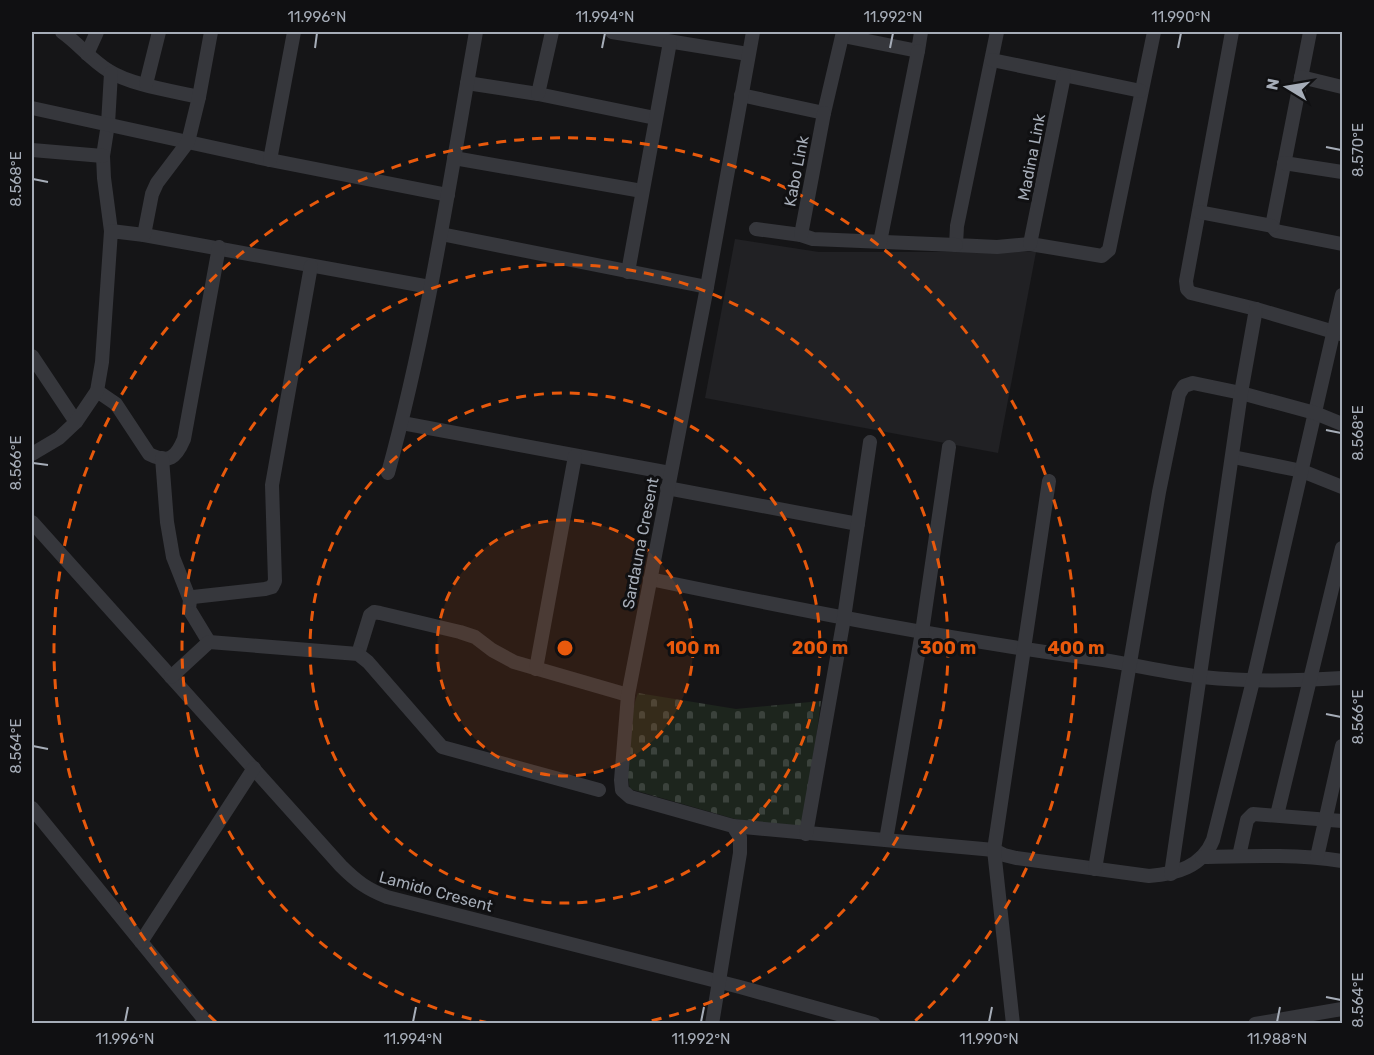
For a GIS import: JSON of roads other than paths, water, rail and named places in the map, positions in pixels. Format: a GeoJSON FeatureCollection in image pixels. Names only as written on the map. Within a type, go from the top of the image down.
{"type":"FeatureCollection","features":[{"type":"Feature","properties":{"kind":"street"},"geometry":{"type":"LineString","coordinates":[[62,32],[111,73],[200,97]]}},
{"type":"Feature","properties":{"kind":"street"},"geometry":{"type":"LineString","coordinates":[[87,54],[97,32]]}},
{"type":"Feature","properties":{"kind":"street"},"geometry":{"type":"LineString","coordinates":[[146,84],[159,32]]}},
{"type":"Feature","properties":{"kind":"street"},"geometry":{"type":"LineString","coordinates":[[144,235],[154,188],[188,142],[200,97],[211,32]]}},
{"type":"Feature","properties":{"kind":"street"},"geometry":{"type":"LineString","coordinates":[[270,160],[294,32]]}},
{"type":"Feature","properties":{"kind":"street"},"geometry":{"type":"LineString","coordinates":[[388,473],[402,423],[441,234],[476,32]]}},
{"type":"Feature","properties":{"kind":"street"},"geometry":{"type":"LineString","coordinates":[[538,94],[552,32]]}},
{"type":"Feature","properties":{"kind":"street"},"geometry":{"type":"LineString","coordinates":[[612,32],[748,54]]}},
{"type":"Feature","properties":{"kind":"street","name":"Sardauna Cresent"},"geometry":{"type":"LineString","coordinates":[[732,826],[630,797],[622,790],[621,780],[628,695],[753,32]]}},
{"type":"Feature","properties":{"kind":"street"},"geometry":{"type":"LineString","coordinates":[[880,242],[921,32]]}},
{"type":"Feature","properties":{"kind":"street"},"geometry":{"type":"LineString","coordinates":[[956,245],[957,226],[997,32]]}},
{"type":"Feature","properties":{"kind":"street"},"geometry":{"type":"LineString","coordinates":[[756,229],[801,235],[813,239],[997,247],[1030,244],[1102,256],[1109,250],[1154,32]]}},
{"type":"Feature","properties":{"kind":"street"},"geometry":{"type":"LineString","coordinates":[[1232,32],[1186,281],[1187,289],[1191,293],[1338,333]]}},
{"type":"Feature","properties":{"kind":"street"},"geometry":{"type":"LineString","coordinates":[[1272,226],[1310,32]]}},
{"type":"Feature","properties":{"kind":"street"},"geometry":{"type":"LineString","coordinates":[[843,34],[918,51]]}},
{"type":"Feature","properties":{"kind":"street","name":"Kabo Link"},"geometry":{"type":"LineString","coordinates":[[801,235],[824,113],[843,34]]}},
{"type":"Feature","properties":{"kind":"street"},"geometry":{"type":"LineString","coordinates":[[628,272],[670,42]]}},
{"type":"Feature","properties":{"kind":"street"},"geometry":{"type":"LineString","coordinates":[[992,60],[1141,92]]}},
{"type":"Feature","properties":{"kind":"street"},"geometry":{"type":"LineString","coordinates":[[32,454],[59,438],[76,422],[97,391],[102,362],[111,231],[103,156],[108,124],[111,73]]}},
{"type":"Feature","properties":{"kind":"street","name":"Madina Link"},"geometry":{"type":"LineString","coordinates":[[1030,244],[1064,75]]}},
{"type":"Feature","properties":{"kind":"street"},"geometry":{"type":"LineString","coordinates":[[1301,77],[1342,87]]}},
{"type":"Feature","properties":{"kind":"street"},"geometry":{"type":"LineString","coordinates":[[467,83],[538,94],[655,118]]}},
{"type":"Feature","properties":{"kind":"street"},"geometry":{"type":"LineString","coordinates":[[741,95],[824,113]]}},
{"type":"Feature","properties":{"kind":"street"},"geometry":{"type":"LineString","coordinates":[[32,108],[270,160],[448,195]]}},
{"type":"Feature","properties":{"kind":"street"},"geometry":{"type":"LineString","coordinates":[[32,150],[103,156]]}},
{"type":"Feature","properties":{"kind":"street"},"geometry":{"type":"LineString","coordinates":[[454,158],[642,191]]}},
{"type":"Feature","properties":{"kind":"street"},"geometry":{"type":"LineString","coordinates":[[1284,163],[1342,172]]}},
{"type":"Feature","properties":{"kind":"street"},"geometry":{"type":"LineString","coordinates":[[1199,212],[1272,226],[1276,231],[1342,244]]}},
{"type":"Feature","properties":{"kind":"street"},"geometry":{"type":"LineString","coordinates":[[111,231],[219,247],[430,287]]}},
{"type":"Feature","properties":{"kind":"street"},"geometry":{"type":"LineString","coordinates":[[441,234],[706,287]]}},
{"type":"Feature","properties":{"kind":"street"},"geometry":{"type":"LineString","coordinates":[[97,391],[116,404],[148,454],[157,458],[169,458],[178,453],[184,439],[219,247]]}},
{"type":"Feature","properties":{"kind":"street"},"geometry":{"type":"LineString","coordinates":[[190,600],[193,597],[265,589],[276,581],[272,485],[311,266]]}},
{"type":"Feature","properties":{"kind":"street"},"geometry":{"type":"LineString","coordinates":[[732,826],[994,850],[1016,858],[1149,876],[1171,874],[1188,867],[1202,857],[1213,840],[1253,681],[1315,413],[1338,333],[1342,295]]}},
{"type":"Feature","properties":{"kind":"street"},"geometry":{"type":"LineString","coordinates":[[1171,874],[1241,393],[1256,309]]}},
{"type":"Feature","properties":{"kind":"street"},"geometry":{"type":"LineString","coordinates":[[32,356],[76,422]]}},
{"type":"Feature","properties":{"kind":"street"},"geometry":{"type":"LineString","coordinates":[[1095,869],[1179,393],[1184,386],[1193,383],[1315,413],[1342,424]]}},
{"type":"Feature","properties":{"kind":"street"},"geometry":{"type":"LineString","coordinates":[[402,423],[670,473]]}},
{"type":"Feature","properties":{"kind":"street"},"geometry":{"type":"LineString","coordinates":[[806,834],[844,618],[870,442]]}},
{"type":"Feature","properties":{"kind":"street"},"geometry":{"type":"LineString","coordinates":[[886,840],[922,632],[949,447]]}},
{"type":"Feature","properties":{"kind":"street"},"geometry":{"type":"LineString","coordinates":[[536,669],[574,456]]}},
{"type":"Feature","properties":{"kind":"street"},"geometry":{"type":"LineString","coordinates":[[1233,457],[1302,471],[1342,487]]}},
{"type":"Feature","properties":{"kind":"street"},"geometry":{"type":"LineString","coordinates":[[162,458],[167,522],[173,556],[190,600],[189,609],[209,642]]}},
{"type":"Feature","properties":{"kind":"street"},"geometry":{"type":"LineString","coordinates":[[1013,1023],[994,850],[1049,481]]}},
{"type":"Feature","properties":{"kind":"street"},"geometry":{"type":"LineString","coordinates":[[667,488],[858,524]]}},
{"type":"Feature","properties":{"kind":"street","name":"Lamido Cresent"},"geometry":{"type":"LineString","coordinates":[[32,522],[341,866],[368,890],[387,897],[874,1023]]}},
{"type":"Feature","properties":{"kind":"street"},"geometry":{"type":"LineString","coordinates":[[1277,815],[1310,681],[1336,598],[1342,548]]}},
{"type":"Feature","properties":{"kind":"street"},"geometry":{"type":"LineString","coordinates":[[650,579],[844,618],[1023,650],[1130,664],[1200,677],[1253,681],[1310,681],[1342,678]]}},
{"type":"Feature","properties":{"kind":"street"},"geometry":{"type":"LineString","coordinates":[[358,654],[370,615],[374,612],[460,632],[475,637],[514,662],[628,695]]}},
{"type":"Feature","properties":{"kind":"street"},"geometry":{"type":"LineString","coordinates":[[171,677],[209,642],[358,654],[368,662],[442,747],[599,790]]}},
{"type":"Feature","properties":{"kind":"street"},"geometry":{"type":"LineString","coordinates":[[1317,857],[1342,746]]}},
{"type":"Feature","properties":{"kind":"street"},"geometry":{"type":"LineString","coordinates":[[141,942],[254,768]]}},
{"type":"Feature","properties":{"kind":"street"},"geometry":{"type":"LineString","coordinates":[[32,808],[208,1023]]}},
{"type":"Feature","properties":{"kind":"street"},"geometry":{"type":"LineString","coordinates":[[1239,856],[1249,817],[1253,814],[1342,821]]}},
{"type":"Feature","properties":{"kind":"street"},"geometry":{"type":"LineString","coordinates":[[712,1023],[740,853],[740,837],[732,826]]}},
{"type":"Feature","properties":{"kind":"street"},"geometry":{"type":"LineString","coordinates":[[1202,857],[1317,857],[1342,861]]}},
{"type":"Feature","properties":{"kind":"street"},"geometry":{"type":"LineString","coordinates":[[1255,1023],[1342,1010]]}}]}
